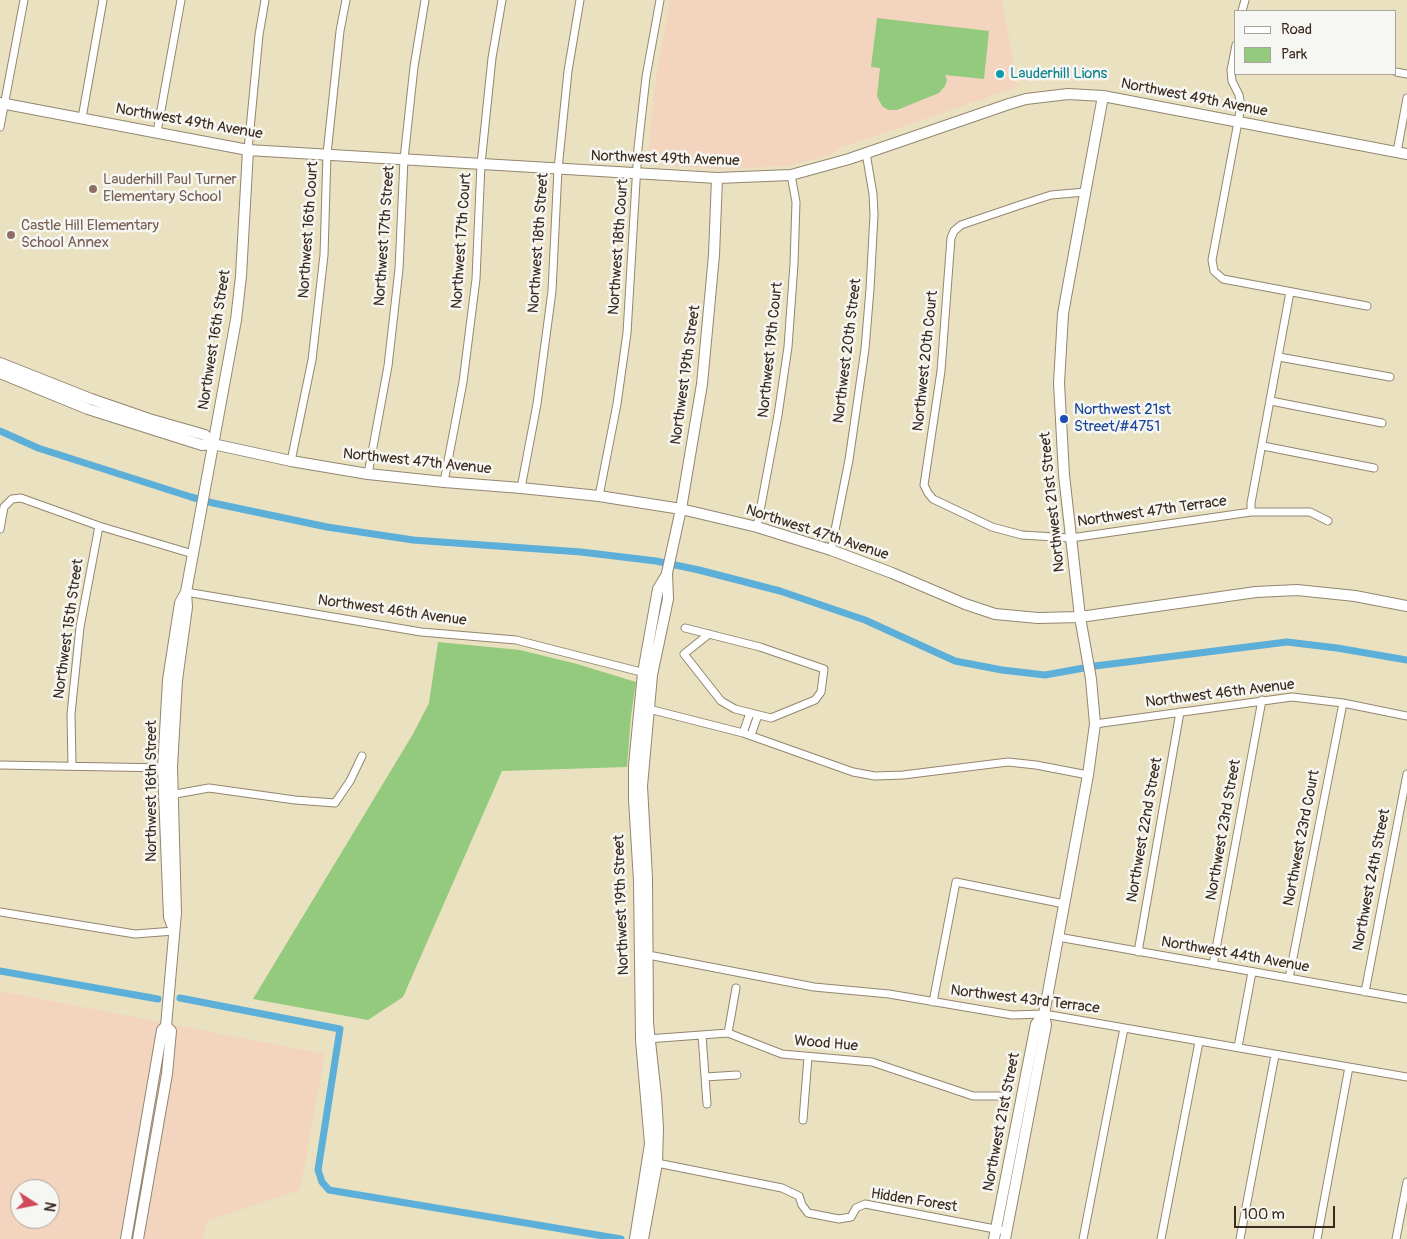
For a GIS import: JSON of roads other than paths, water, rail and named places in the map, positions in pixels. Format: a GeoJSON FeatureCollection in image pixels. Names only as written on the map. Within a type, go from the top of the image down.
{"type":"FeatureCollection","features":[{"type":"Feature","properties":{"kind":"street"},"geometry":{"type":"LineString","coordinates":[[0,127],[2,103],[24,0]]}},
{"type":"Feature","properties":{"kind":"street"},"geometry":{"type":"LineString","coordinates":[[82,118],[103,0]]}},
{"type":"Feature","properties":{"kind":"street"},"geometry":{"type":"LineString","coordinates":[[157,132],[181,0]]}},
{"type":"Feature","properties":{"kind":"street","name":"Northwest 16th Street"},"geometry":{"type":"LineString","coordinates":[[126,1239],[162,1030],[166,1026],[176,912],[167,768],[187,607],[186,592],[238,301],[248,150],[264,0]]}},
{"type":"Feature","properties":{"kind":"street","name":"Northwest 16th Court"},"geometry":{"type":"LineString","coordinates":[[291,461],[312,360],[324,255],[327,154],[340,31],[346,0]]}},
{"type":"Feature","properties":{"kind":"street","name":"Northwest 17th Street"},"geometry":{"type":"LineString","coordinates":[[368,474],[388,366],[399,269],[404,159],[414,67],[424,0]]}},
{"type":"Feature","properties":{"kind":"street","name":"Northwest 17th Court"},"geometry":{"type":"LineString","coordinates":[[444,482],[463,382],[476,279],[481,164],[492,58],[502,0]]}},
{"type":"Feature","properties":{"kind":"street","name":"Northwest 18th Street"},"geometry":{"type":"LineString","coordinates":[[521,488],[537,404],[552,291],[558,169],[568,71],[580,0]]}},
{"type":"Feature","properties":{"kind":"street","name":"Northwest 18th Court"},"geometry":{"type":"LineString","coordinates":[[599,496],[617,404],[627,333],[637,173],[646,77],[660,0]]}},
{"type":"Feature","properties":{"kind":"street"},"geometry":{"type":"LineString","coordinates":[[1234,55],[1231,70],[1232,81],[1239,95],[1241,106],[1212,260],[1214,271],[1223,279],[1368,306]]}},
{"type":"Feature","properties":{"kind":"street","name":"Northwest 49th Avenue"},"geometry":{"type":"LineString","coordinates":[[2,103],[248,150],[717,178],[791,175],[866,153],[963,119],[1026,100],[1068,94],[1104,96],[1402,153]]}},
{"type":"Feature","properties":{"kind":"street","name":"Northwest 21st Street"},"geometry":{"type":"LineString","coordinates":[[1000,1235],[1046,1025],[1044,1014],[1088,775],[1095,724],[1091,679],[1080,617],[1064,475],[1059,383],[1063,314],[1104,96]]}},
{"type":"Feature","properties":{"kind":"street"},"geometry":{"type":"LineString","coordinates":[[1402,153],[1407,98]]}},
{"type":"Feature","properties":{"kind":"street","name":"Northwest 20th Street"},"geometry":{"type":"LineString","coordinates":[[831,550],[849,460],[870,289],[874,215],[873,194],[866,153]]}},
{"type":"Feature","properties":{"kind":"street","name":"Northwest 19th Court"},"geometry":{"type":"LineString","coordinates":[[758,527],[788,347],[796,202],[791,175]]}},
{"type":"Feature","properties":{"kind":"street","name":"Northwest 19th Street"},"geometry":{"type":"LineString","coordinates":[[643,1239],[641,1227],[650,1144],[643,954],[647,878],[638,786],[634,765],[648,674],[668,599],[668,573],[702,384],[714,255],[717,178]]}},
{"type":"Feature","properties":{"kind":"street","name":"Northwest 20th Court"},"geometry":{"type":"LineString","coordinates":[[928,493],[924,485],[941,371],[951,238],[954,231],[961,225],[1020,204],[1051,195],[1085,192]]}},
{"type":"Feature","properties":{"kind":"street"},"geometry":{"type":"LineString","coordinates":[[1251,512],[1251,503],[1290,292]]}},
{"type":"Feature","properties":{"kind":"street"},"geometry":{"type":"LineString","coordinates":[[1278,357],[1390,378]]}},
{"type":"Feature","properties":{"kind":"street","name":"Northwest 47th Avenue"},"geometry":{"type":"LineString","coordinates":[[1,368],[88,409],[147,424],[202,445],[213,444],[291,461],[368,474],[599,496],[681,509],[758,527],[831,550],[965,604],[995,614],[1038,618],[1080,617],[1196,599],[1281,590],[1317,591],[1407,606]]}},
{"type":"Feature","properties":{"kind":"street"},"geometry":{"type":"LineString","coordinates":[[1270,401],[1382,422]]}},
{"type":"Feature","properties":{"kind":"street"},"geometry":{"type":"LineString","coordinates":[[1263,446],[1374,468]]}},
{"type":"Feature","properties":{"kind":"street","name":"Northwest 47th Terrace"},"geometry":{"type":"LineString","coordinates":[[928,493],[933,499],[992,527],[1022,535],[1071,538],[1251,512],[1310,512],[1328,521]]}},
{"type":"Feature","properties":{"kind":"street"},"geometry":{"type":"LineString","coordinates":[[0,529],[4,507],[12,499],[21,498],[99,526],[193,554]]}},
{"type":"Feature","properties":{"kind":"street","name":"Northwest 15th Street"},"geometry":{"type":"LineString","coordinates":[[72,766],[71,714],[79,637],[99,526]]}},
{"type":"Feature","properties":{"kind":"street","name":"Northwest 46th Avenue"},"geometry":{"type":"LineString","coordinates":[[186,592],[421,632],[516,640],[648,674]]}},
{"type":"Feature","properties":{"kind":"street"},"geometry":{"type":"LineString","coordinates":[[685,628],[709,634],[760,647],[824,669],[821,692],[815,700],[771,718],[735,709],[721,701],[684,654],[709,634]]}},
{"type":"Feature","properties":{"kind":"street","name":"Northwest 46th Avenue"},"geometry":{"type":"LineString","coordinates":[[1095,724],[1292,697],[1343,703],[1407,716]]}},
{"type":"Feature","properties":{"kind":"street","name":"Northwest 23rd Street"},"geometry":{"type":"LineString","coordinates":[[1213,965],[1262,700]]}},
{"type":"Feature","properties":{"kind":"street","name":"Northwest 23rd Court"},"geometry":{"type":"LineString","coordinates":[[1289,978],[1343,703]]}},
{"type":"Feature","properties":{"kind":"street"},"geometry":{"type":"LineString","coordinates":[[644,708],[751,735],[853,772],[875,776],[902,775],[1008,762],[1036,765],[1088,775]]}},
{"type":"Feature","properties":{"kind":"street","name":"Northwest 22nd Street"},"geometry":{"type":"LineString","coordinates":[[1138,952],[1180,712]]}},
{"type":"Feature","properties":{"kind":"street"},"geometry":{"type":"LineString","coordinates":[[743,733],[754,714]]}},
{"type":"Feature","properties":{"kind":"street"},"geometry":{"type":"LineString","coordinates":[[751,735],[754,714]]}},
{"type":"Feature","properties":{"kind":"street"},"geometry":{"type":"LineString","coordinates":[[168,795],[209,788],[335,804],[350,782],[362,756]]}},
{"type":"Feature","properties":{"kind":"street"},"geometry":{"type":"LineString","coordinates":[[0,765],[167,768]]}},
{"type":"Feature","properties":{"kind":"street","name":"Northwest 24th Street"},"geometry":{"type":"LineString","coordinates":[[1365,992],[1407,774]]}},
{"type":"Feature","properties":{"kind":"street"},"geometry":{"type":"LineString","coordinates":[[933,1002],[956,882],[1064,904]]}},
{"type":"Feature","properties":{"kind":"street"},"geometry":{"type":"LineString","coordinates":[[0,912],[135,934],[174,931]]}},
{"type":"Feature","properties":{"kind":"street","name":"Northwest 44th Avenue"},"geometry":{"type":"LineString","coordinates":[[1058,937],[1407,999]]}},
{"type":"Feature","properties":{"kind":"street","name":"Northwest 43rd Terrace"},"geometry":{"type":"LineString","coordinates":[[643,954],[814,987],[888,994],[1012,1015],[1044,1014],[1407,1078]]}},
{"type":"Feature","properties":{"kind":"street"},"geometry":{"type":"LineString","coordinates":[[1238,1047],[1252,972]]}},
{"type":"Feature","properties":{"kind":"street"},"geometry":{"type":"LineString","coordinates":[[728,1033],[736,988]]}},
{"type":"Feature","properties":{"kind":"street","name":"Northwest 16th Street"},"geometry":{"type":"LineString","coordinates":[[138,1239],[168,1072],[170,1031],[166,1026]]}},
{"type":"Feature","properties":{"kind":"street"},"geometry":{"type":"LineString","coordinates":[[1083,1239],[1124,1028]]}},
{"type":"Feature","properties":{"kind":"street","name":"Wood Hue"},"geometry":{"type":"LineString","coordinates":[[645,1040],[728,1033],[782,1054],[872,1062],[973,1096],[1006,1096]]}},
{"type":"Feature","properties":{"kind":"street"},"geometry":{"type":"LineString","coordinates":[[702,1035],[707,1104]]}},
{"type":"Feature","properties":{"kind":"street","name":"Northwest 19th Street"},"geometry":{"type":"LineString","coordinates":[[635,1239],[641,1227],[656,1163],[658,1128],[656,1096],[645,1040]]}},
{"type":"Feature","properties":{"kind":"street"},"geometry":{"type":"LineString","coordinates":[[1161,1239],[1199,1042]]}},
{"type":"Feature","properties":{"kind":"street"},"geometry":{"type":"LineString","coordinates":[[1240,1239],[1275,1055]]}},
{"type":"Feature","properties":{"kind":"street"},"geometry":{"type":"LineString","coordinates":[[803,1120],[808,1057]]}},
{"type":"Feature","properties":{"kind":"street"},"geometry":{"type":"LineString","coordinates":[[1317,1239],[1349,1067]]}},
{"type":"Feature","properties":{"kind":"street"},"geometry":{"type":"LineString","coordinates":[[705,1077],[737,1075]]}},
{"type":"Feature","properties":{"kind":"street","name":"Hidden Forest"},"geometry":{"type":"LineString","coordinates":[[656,1163],[782,1188],[799,1196],[802,1205],[808,1213],[839,1219],[851,1217],[856,1208],[865,1204],[1000,1235]]}},
{"type":"Feature","properties":{"kind":"street"},"geometry":{"type":"LineString","coordinates":[[1396,1239],[1407,1182]]}},
{"type":"Feature","properties":{"kind":"street"},"geometry":{"type":"LineString","coordinates":[[130,1218],[141,1220]]}},
{"type":"Feature","properties":{"kind":"waterway"},"geometry":{"type":"LineString","coordinates":[[0,431],[38,448],[191,497],[327,527],[413,540],[581,552],[656,561],[699,570],[780,591],[865,620],[955,661],[1002,670],[1045,675],[1095,666],[1287,642],[1407,660]]}},
{"type":"Feature","properties":{"kind":"waterway"},"geometry":{"type":"LineString","coordinates":[[0,971],[158,999]]}},
{"type":"Feature","properties":{"kind":"waterway"},"geometry":{"type":"LineString","coordinates":[[180,998],[340,1029],[318,1170],[322,1182],[329,1190],[621,1239]]}},
{"type":"Feature","properties":{"kind":"place","name":"Lauderhill Lions"},"geometry":{"type":"Point","coordinates":[1000,74]}},
{"type":"Feature","properties":{"kind":"place","name":"Lauderhill Paul Turner Elementary School"},"geometry":{"type":"Point","coordinates":[93,189]}},
{"type":"Feature","properties":{"kind":"place","name":"Castle Hill Elementary School Annex"},"geometry":{"type":"Point","coordinates":[11,235]}},
{"type":"Feature","properties":{"kind":"place","name":"Northwest 21st Street/#4751"},"geometry":{"type":"Point","coordinates":[1064,419]}}]}
